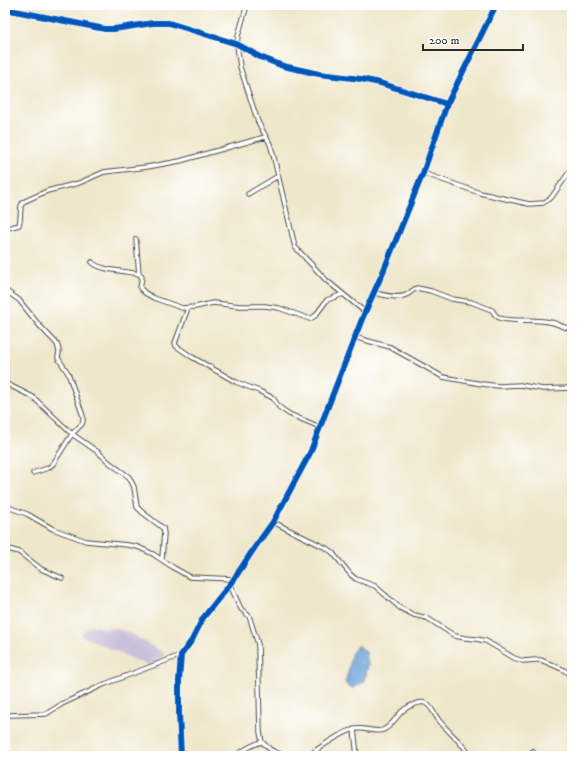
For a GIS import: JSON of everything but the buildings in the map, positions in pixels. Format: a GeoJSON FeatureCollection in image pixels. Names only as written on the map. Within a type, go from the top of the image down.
{"type":"FeatureCollection","features":[{"type":"Feature","properties":{"kind":"street"},"geometry":{"type":"LineString","coordinates":[[247,5],[237,44],[240,67],[258,122],[270,144],[295,247],[326,280],[365,312]]}},
{"type":"Feature","properties":{"kind":"street"},"geometry":{"type":"LineString","coordinates":[[181,756],[179,681],[181,655],[192,640],[203,618],[230,585],[273,522],[310,454],[354,337],[374,293],[423,173],[447,104],[496,5]]}},
{"type":"Feature","properties":{"kind":"street"},"geometry":{"type":"LineString","coordinates":[[5,9],[105,29],[153,23],[169,23],[237,44],[260,57],[283,66],[313,73],[380,83],[447,104]]}},
{"type":"Feature","properties":{"kind":"street"},"geometry":{"type":"LineString","coordinates":[[5,229],[19,225],[21,206],[23,202],[53,189],[79,183],[104,172],[147,167],[180,161],[266,137]]}},
{"type":"Feature","properties":{"kind":"street"},"geometry":{"type":"LineString","coordinates":[[423,173],[480,193],[529,204],[543,203],[551,198],[572,168]]}},
{"type":"Feature","properties":{"kind":"street"},"geometry":{"type":"LineString","coordinates":[[248,194],[278,176]]}},
{"type":"Feature","properties":{"kind":"street"},"geometry":{"type":"LineString","coordinates":[[136,239],[139,274],[142,278],[140,288],[144,293],[172,306],[188,308],[213,302],[240,306],[265,306],[279,308],[310,319],[315,316],[327,300],[343,294]]}},
{"type":"Feature","properties":{"kind":"street"},"geometry":{"type":"LineString","coordinates":[[92,262],[98,266],[113,270],[139,274]]}},
{"type":"Feature","properties":{"kind":"street"},"geometry":{"type":"LineString","coordinates":[[374,293],[401,296],[406,295],[417,288],[488,308],[492,310],[496,316],[502,319],[541,320],[554,323],[565,328],[572,328]]}},
{"type":"Feature","properties":{"kind":"street"},"geometry":{"type":"LineString","coordinates":[[5,290],[19,300],[58,347],[58,358],[68,373],[83,416],[82,424],[72,434],[53,464],[48,468],[33,473]]}},
{"type":"Feature","properties":{"kind":"street"},"geometry":{"type":"LineString","coordinates":[[188,308],[175,342],[176,346],[197,360],[236,382],[273,398],[279,407],[288,414],[320,428]]}},
{"type":"Feature","properties":{"kind":"street"},"geometry":{"type":"LineString","coordinates":[[354,337],[390,348],[443,377],[499,386],[520,386],[542,389],[572,388]]}},
{"type":"Feature","properties":{"kind":"street"},"geometry":{"type":"LineString","coordinates":[[5,383],[33,397],[72,434],[98,452],[128,477],[134,487],[138,507],[142,512],[163,528],[162,559]]}},
{"type":"Feature","properties":{"kind":"street"},"geometry":{"type":"LineString","coordinates":[[5,506],[27,514],[53,529],[78,539],[138,547],[162,559],[190,577],[234,579]]}},
{"type":"Feature","properties":{"kind":"street"},"geometry":{"type":"LineString","coordinates":[[273,522],[332,552],[351,575],[356,579],[375,586],[400,608],[414,615],[427,618],[455,636],[486,641],[514,658],[523,661],[541,660],[562,668],[572,675]]}},
{"type":"Feature","properties":{"kind":"street"},"geometry":{"type":"LineString","coordinates":[[5,548],[19,552],[41,569],[62,578]]}},
{"type":"Feature","properties":{"kind":"street"},"geometry":{"type":"LineString","coordinates":[[230,585],[241,609],[249,616],[258,644],[260,732],[262,742],[271,750],[285,756]]}},
{"type":"Feature","properties":{"kind":"street"},"geometry":{"type":"LineString","coordinates":[[5,717],[10,715],[46,714],[62,704],[105,684],[181,655]]}},
{"type":"Feature","properties":{"kind":"street"},"geometry":{"type":"LineString","coordinates":[[308,756],[330,741],[354,729],[367,729],[375,731],[384,730],[392,724],[406,708],[421,702],[424,702],[433,711],[440,722],[463,744],[470,756]]}},
{"type":"Feature","properties":{"kind":"street"},"geometry":{"type":"LineString","coordinates":[[354,729],[357,756]]}},
{"type":"Feature","properties":{"kind":"street"},"geometry":{"type":"LineString","coordinates":[[235,756],[246,748],[262,742]]}},
{"type":"Feature","properties":{"kind":"street"},"geometry":{"type":"LineString","coordinates":[[527,756],[533,751]]}},
{"type":"Feature","properties":{"kind":"shaded area"},"geometry":{"type":"Polygon","coordinates":[[[92,625],[105,629],[115,628],[127,632],[164,653],[158,670],[82,636],[81,633],[92,625]]]}},
{"type":"Feature","properties":{"kind":"water"},"geometry":{"type":"Polygon","coordinates":[[[358,645],[366,652],[368,665],[363,682],[354,688],[345,683],[351,654],[358,645]]]}},
{"type":"Feature","properties":{"kind":"cycle path"},"geometry":{"type":"LineString","coordinates":[[181,756],[179,713],[181,655],[192,640],[203,618],[234,579],[273,522],[310,453],[362,319],[383,272],[423,173],[447,104],[496,5]]}},
{"type":"Feature","properties":{"kind":"cycle path"},"geometry":{"type":"LineString","coordinates":[[5,9],[105,29],[153,23],[169,23],[237,44],[260,57],[283,66],[319,74],[380,83],[447,104]]}}]}
